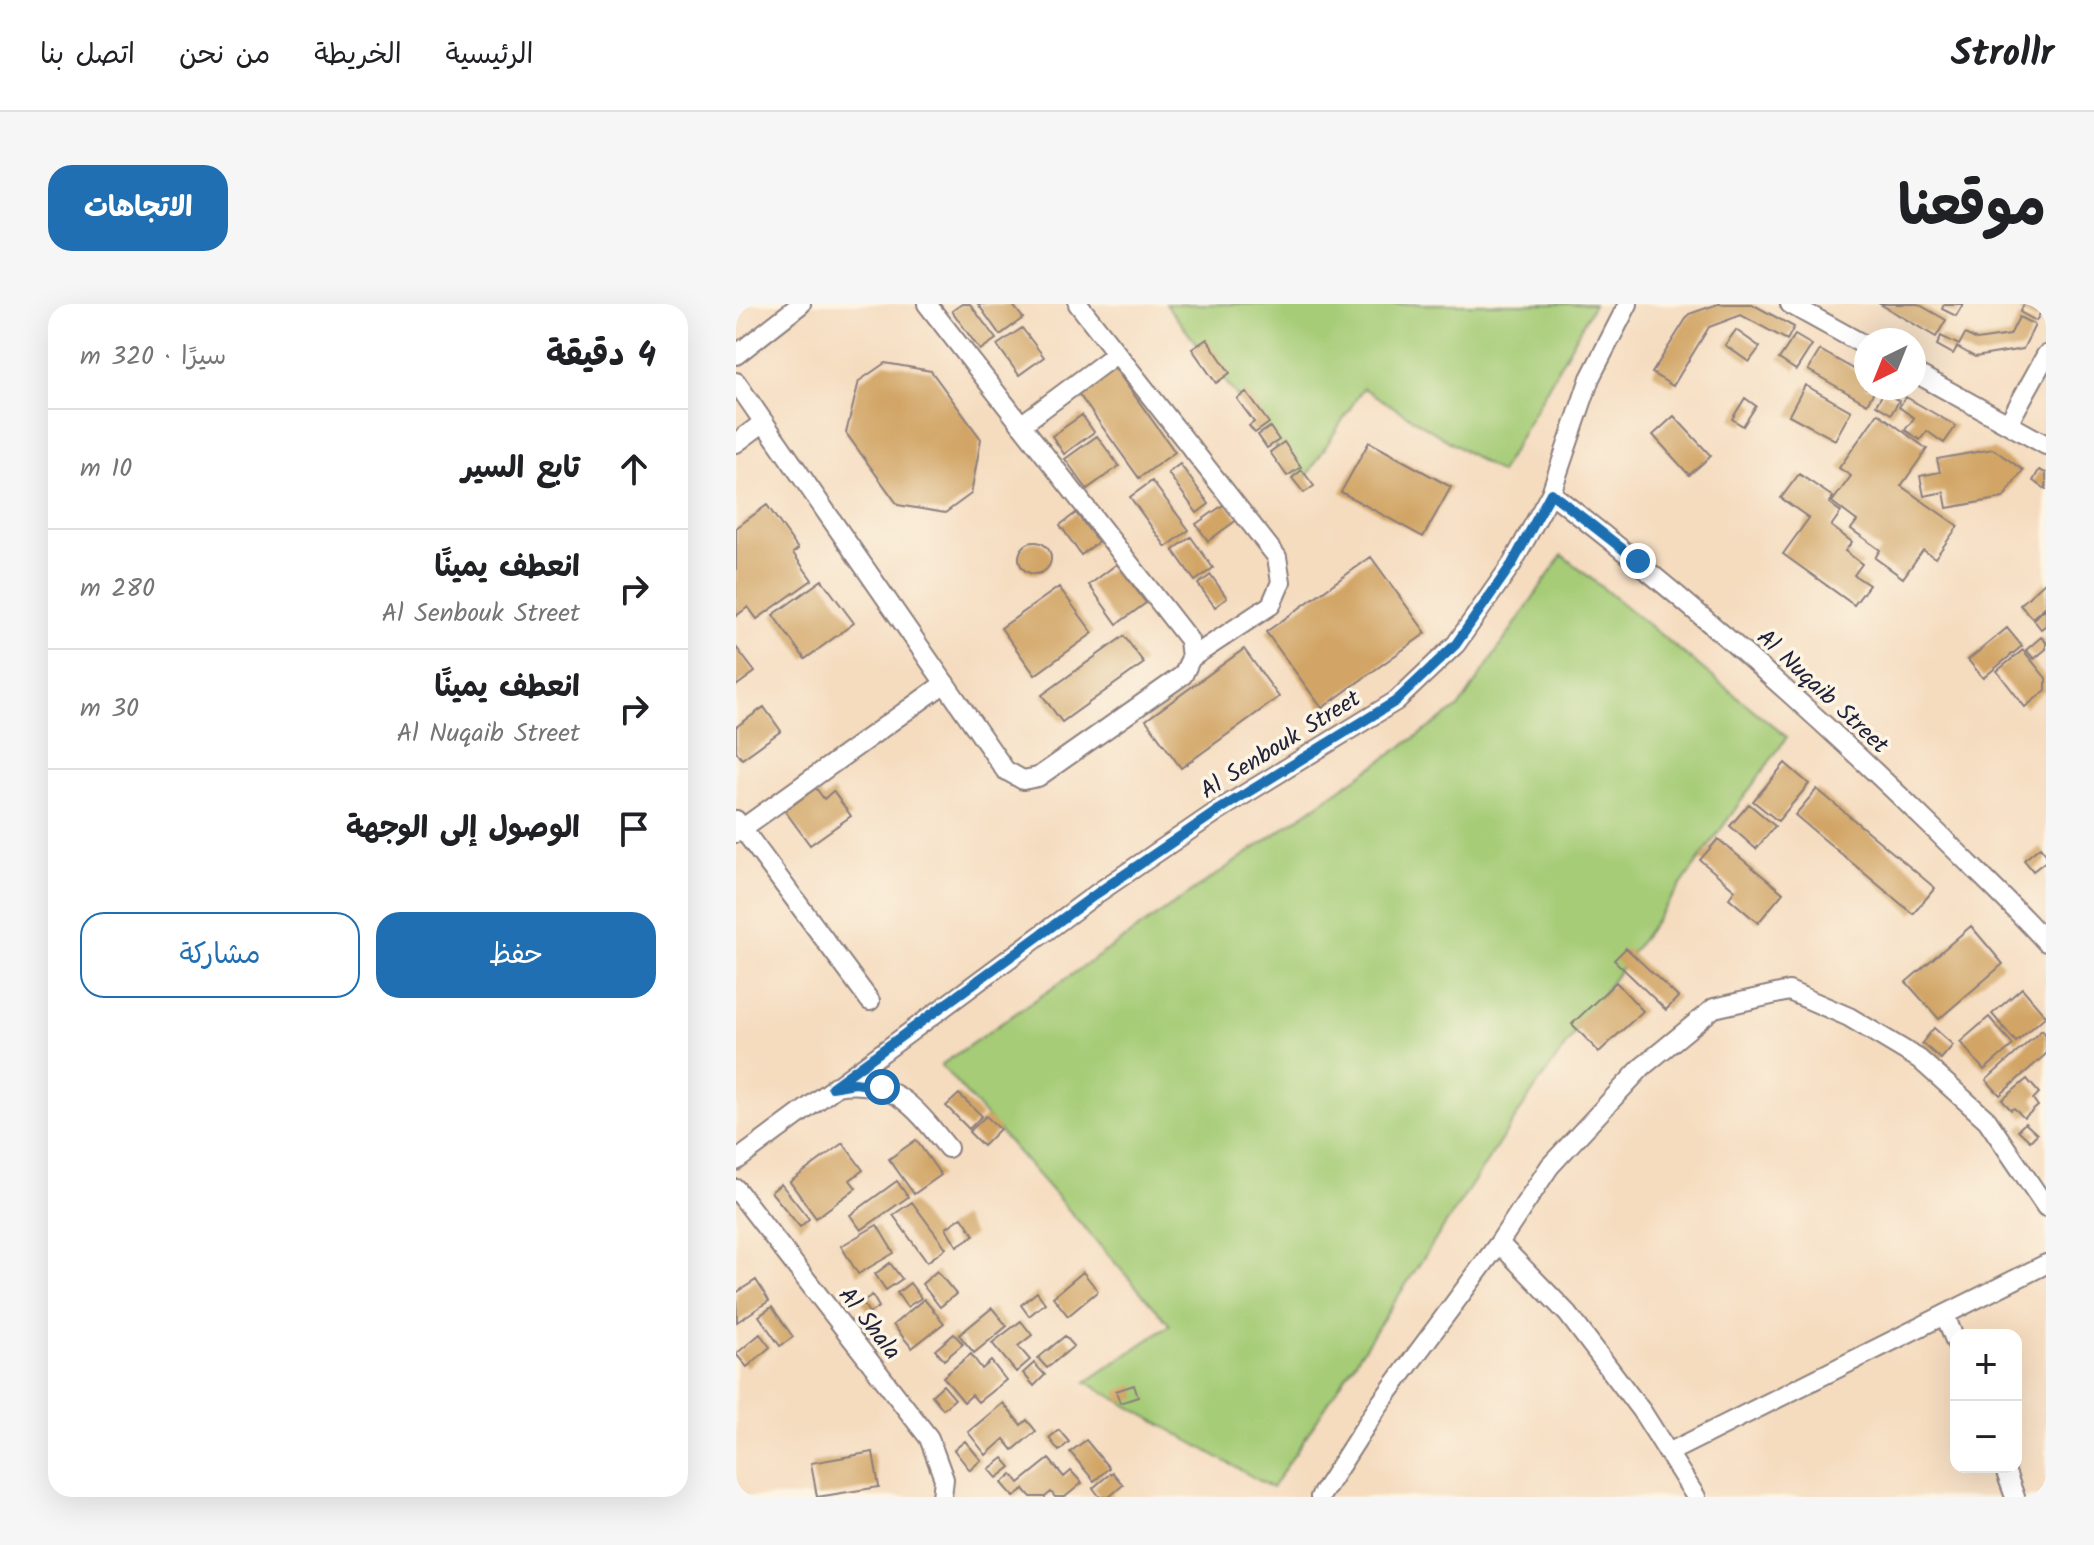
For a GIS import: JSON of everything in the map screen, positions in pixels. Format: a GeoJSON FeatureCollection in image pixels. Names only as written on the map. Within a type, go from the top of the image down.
{"type":"FeatureCollection","features":[{"type":"Feature","properties":{"kind":"street"},"geometry":{"type":"LineString","coordinates":[[736,355],[801,304]]}},
{"type":"Feature","properties":{"kind":"street"},"geometry":{"type":"LineString","coordinates":[[927,304],[1189,640],[1191,658]]}},
{"type":"Feature","properties":{"kind":"street"},"geometry":{"type":"LineString","coordinates":[[736,382],[1005,770],[1023,780],[1038,777],[1183,675],[1191,658],[1271,605],[1281,582],[1277,557],[1078,304]]}},
{"type":"Feature","properties":{"kind":"street","name":"Al Senbouk Street"},"geometry":{"type":"LineString","coordinates":[[736,1161],[1099,892],[1219,810],[1396,701],[1456,644],[1512,564],[1551,493],[1590,378],[1628,304]]}},
{"type":"Feature","properties":{"kind":"street"},"geometry":{"type":"LineString","coordinates":[[1790,304],[1854,339]]}},
{"type":"Feature","properties":{"kind":"street"},"geometry":{"type":"LineString","coordinates":[[1021,425],[1116,354]]}},
{"type":"Feature","properties":{"kind":"street"},"geometry":{"type":"LineString","coordinates":[[2008,424],[2046,355]]}},
{"type":"Feature","properties":{"kind":"street"},"geometry":{"type":"LineString","coordinates":[[1926,379],[2046,445]]}},
{"type":"Feature","properties":{"kind":"street"},"geometry":{"type":"LineString","coordinates":[[736,443],[764,422]]}},
{"type":"Feature","properties":{"kind":"street","name":"Al Nuqaib Street"},"geometry":{"type":"LineString","coordinates":[[1551,493],[1718,628],[1835,733],[2046,942]]}},
{"type":"Feature","properties":{"kind":"street"},"geometry":{"type":"LineString","coordinates":[[870,1001],[738,827],[945,683]]}},
{"type":"Feature","properties":{"kind":"street"},"geometry":{"type":"LineString","coordinates":[[1320,1497],[1379,1405],[1499,1243],[1550,1166],[1642,1067],[1714,1008],[1789,991],[1849,1017],[1919,1059],[1987,1120],[2046,1207]]}},
{"type":"Feature","properties":{"kind":"street"},"geometry":{"type":"LineString","coordinates":[[832,1087],[855,1083],[882,1087],[919,1112],[948,1148]]}},
{"type":"Feature","properties":{"kind":"street","name":"Al Shala"},"geometry":{"type":"LineString","coordinates":[[736,1189],[929,1438],[944,1479],[942,1497]]}},
{"type":"Feature","properties":{"kind":"street"},"geometry":{"type":"LineString","coordinates":[[1499,1243],[1568,1314],[1643,1413],[1696,1497]]}},
{"type":"Feature","properties":{"kind":"street"},"geometry":{"type":"LineString","coordinates":[[1668,1453],[2046,1264]]}},
{"type":"Feature","properties":{"kind":"street"},"geometry":{"type":"LineString","coordinates":[[1945,1315],[1950,1329]]}},
{"type":"Feature","properties":{"kind":"street"},"geometry":{"type":"LineString","coordinates":[[2006,1473],[2015,1497]]}},
{"type":"Feature","properties":{"kind":"green space"},"geometry":{"type":"Polygon","coordinates":[[[1166,304],[1594,304],[1500,473],[1363,388],[1303,482],[1166,304]]]}},
{"type":"Feature","properties":{"kind":"green space"},"geometry":{"type":"Polygon","coordinates":[[[1562,555],[1787,737],[1536,1087],[1272,1488],[1086,1382],[1170,1325],[941,1065],[1459,707],[1562,555]]]}},
{"type":"Feature","properties":{"kind":"building"},"geometry":{"type":"Polygon","coordinates":[[[962,304],[970,304],[996,339],[980,350],[952,311],[962,304]]]}},
{"type":"Feature","properties":{"kind":"building"},"geometry":{"type":"Polygon","coordinates":[[[978,304],[1012,304],[1023,318],[1000,335],[978,304]]]}},
{"type":"Feature","properties":{"kind":"building"},"geometry":{"type":"Polygon","coordinates":[[[1718,304],[1752,304],[1794,327],[1787,340],[1741,315],[1709,327],[1673,386],[1652,373],[1689,314],[1718,304]]]}},
{"type":"Feature","properties":{"kind":"building"},"geometry":{"type":"Polygon","coordinates":[[[1880,304],[1918,304],[1946,320],[1936,337],[1926,328],[1921,328],[1880,304]]]}},
{"type":"Feature","properties":{"kind":"building"},"geometry":{"type":"Polygon","coordinates":[[[1944,304],[1963,304],[1956,316],[1942,309],[1944,304]]]}},
{"type":"Feature","properties":{"kind":"building"},"geometry":{"type":"Polygon","coordinates":[[[2024,304],[2045,304],[2036,321],[2020,312],[2024,304]]]}},
{"type":"Feature","properties":{"kind":"building"},"geometry":{"type":"Polygon","coordinates":[[[2019,317],[2035,325],[2023,349],[1975,357],[1957,347],[1953,354],[1937,345],[1941,336],[1959,345],[1965,334],[1977,340],[2010,335],[2019,317]]]}},
{"type":"Feature","properties":{"kind":"building"},"geometry":{"type":"Polygon","coordinates":[[[1022,328],[1044,357],[1019,375],[997,345],[1022,328]]]}},
{"type":"Feature","properties":{"kind":"building"},"geometry":{"type":"Polygon","coordinates":[[[1736,330],[1760,347],[1749,362],[1725,345],[1736,330]]]}},
{"type":"Feature","properties":{"kind":"building"},"geometry":{"type":"Polygon","coordinates":[[[1795,335],[1812,345],[1796,370],[1779,359],[1795,335]]]}},
{"type":"Feature","properties":{"kind":"building"},"geometry":{"type":"Polygon","coordinates":[[[1207,339],[1230,373],[1216,383],[1192,349],[1207,339]]]}},
{"type":"Feature","properties":{"kind":"building"},"geometry":{"type":"Polygon","coordinates":[[[1820,350],[1854,369],[1854,397],[1808,370],[1820,350]]]}},
{"type":"Feature","properties":{"kind":"building"},"geometry":{"type":"Polygon","coordinates":[[[885,363],[931,371],[981,439],[971,494],[945,513],[898,505],[846,433],[859,381],[885,363]]]}},
{"type":"Feature","properties":{"kind":"building"},"geometry":{"type":"Polygon","coordinates":[[[1114,367],[1175,452],[1139,478],[1078,393],[1114,367]]]}},
{"type":"Feature","properties":{"kind":"building"},"geometry":{"type":"Polygon","coordinates":[[[1805,385],[1851,411],[1835,440],[1789,415],[1805,385]]]}},
{"type":"Feature","properties":{"kind":"building"},"geometry":{"type":"Polygon","coordinates":[[[1246,392],[1269,423],[1255,433],[1249,426],[1254,422],[1237,399],[1246,392]]]}},
{"type":"Feature","properties":{"kind":"building"},"geometry":{"type":"Polygon","coordinates":[[[1745,398],[1756,406],[1743,426],[1732,419],[1745,398]]]}},
{"type":"Feature","properties":{"kind":"building"},"geometry":{"type":"Polygon","coordinates":[[[1879,400],[1899,401],[1891,414],[1876,405],[1879,400]]]}},
{"type":"Feature","properties":{"kind":"building"},"geometry":{"type":"Polygon","coordinates":[[[1904,400],[1911,400],[1956,426],[1944,443],[1927,431],[1920,440],[1905,430],[1914,418],[1899,407],[1904,400]]]}},
{"type":"Feature","properties":{"kind":"building"},"geometry":{"type":"Polygon","coordinates":[[[1878,413],[1927,449],[1901,486],[1958,526],[1935,558],[1923,550],[1903,578],[1875,558],[1880,550],[1851,529],[1857,521],[1832,502],[1851,476],[1839,468],[1878,413]]]}},
{"type":"Feature","properties":{"kind":"building"},"geometry":{"type":"Polygon","coordinates":[[[1082,415],[1094,432],[1064,454],[1052,436],[1082,415]]]}},
{"type":"Feature","properties":{"kind":"building"},"geometry":{"type":"Polygon","coordinates":[[[1674,416],[1711,456],[1689,475],[1653,435],[1674,416]]]}},
{"type":"Feature","properties":{"kind":"building"},"geometry":{"type":"Polygon","coordinates":[[[1270,427],[1279,440],[1267,448],[1258,435],[1270,427]]]}},
{"type":"Feature","properties":{"kind":"building"},"geometry":{"type":"Polygon","coordinates":[[[1097,436],[1119,466],[1087,489],[1065,459],[1097,436]]]}},
{"type":"Feature","properties":{"kind":"building"},"geometry":{"type":"Polygon","coordinates":[[[1284,442],[1301,467],[1287,476],[1270,452],[1284,442]]]}},
{"type":"Feature","properties":{"kind":"building"},"geometry":{"type":"Polygon","coordinates":[[[1369,442],[1451,487],[1423,537],[1341,492],[1369,442]]]}},
{"type":"Feature","properties":{"kind":"building"},"geometry":{"type":"Polygon","coordinates":[[[1993,449],[2023,470],[2003,498],[1947,508],[1944,492],[1924,496],[1920,476],[1940,472],[1937,459],[1993,449]]]}},
{"type":"Feature","properties":{"kind":"building"},"geometry":{"type":"Polygon","coordinates":[[[1180,464],[1209,504],[1197,513],[1168,473],[1180,464]]]}},
{"type":"Feature","properties":{"kind":"building"},"geometry":{"type":"Polygon","coordinates":[[[1302,470],[1314,486],[1304,493],[1292,478],[1302,470]]]}},
{"type":"Feature","properties":{"kind":"building"},"geometry":{"type":"Polygon","coordinates":[[[2039,470],[2046,473],[2046,489],[2033,481],[2039,470]]]}},
{"type":"Feature","properties":{"kind":"building"},"geometry":{"type":"Polygon","coordinates":[[[1799,474],[1833,497],[1829,503],[1841,512],[1831,526],[1852,542],[1845,551],[1862,564],[1854,575],[1869,585],[1854,605],[1783,554],[1809,518],[1781,498],[1799,474]]]}},
{"type":"Feature","properties":{"kind":"building"},"geometry":{"type":"Polygon","coordinates":[[[1152,481],[1189,530],[1166,547],[1130,497],[1152,481]]]}},
{"type":"Feature","properties":{"kind":"building"},"geometry":{"type":"Polygon","coordinates":[[[1226,503],[1238,519],[1208,541],[1196,524],[1226,503]]]}},
{"type":"Feature","properties":{"kind":"building"},"geometry":{"type":"Polygon","coordinates":[[[767,505],[798,549],[793,553],[812,580],[757,619],[748,607],[736,616],[736,528],[767,505]]]}},
{"type":"Feature","properties":{"kind":"building"},"geometry":{"type":"Polygon","coordinates":[[[1076,513],[1098,542],[1081,555],[1060,525],[1076,513]]]}},
{"type":"Feature","properties":{"kind":"building"},"geometry":{"type":"Polygon","coordinates":[[[1191,537],[1213,568],[1195,581],[1173,550],[1191,537]]]}},
{"type":"Feature","properties":{"kind":"building"},"geometry":{"type":"Polygon","coordinates":[[[1035,542],[1046,547],[1051,558],[1046,569],[1035,574],[1024,569],[1019,558],[1024,547],[1035,542]]]}},
{"type":"Feature","properties":{"kind":"building"},"geometry":{"type":"Polygon","coordinates":[[[1371,557],[1426,633],[1322,708],[1266,632],[1371,557]]]}},
{"type":"Feature","properties":{"kind":"building"},"geometry":{"type":"Polygon","coordinates":[[[1117,564],[1146,603],[1117,624],[1089,585],[1117,564]]]}},
{"type":"Feature","properties":{"kind":"building"},"geometry":{"type":"Polygon","coordinates":[[[1211,575],[1227,598],[1215,607],[1198,584],[1211,575]]]}},
{"type":"Feature","properties":{"kind":"building"},"geometry":{"type":"Polygon","coordinates":[[[822,580],[854,623],[805,659],[773,615],[822,580]]]}},
{"type":"Feature","properties":{"kind":"building"},"geometry":{"type":"Polygon","coordinates":[[[2046,581],[2046,606],[2032,618],[2020,605],[2046,581]]]}},
{"type":"Feature","properties":{"kind":"building"},"geometry":{"type":"Polygon","coordinates":[[[1059,587],[1093,633],[1035,675],[1001,628],[1059,587]]]}},
{"type":"Feature","properties":{"kind":"building"},"geometry":{"type":"Polygon","coordinates":[[[2046,608],[2046,625],[2041,629],[2033,619],[2046,608]]]}},
{"type":"Feature","properties":{"kind":"building"},"geometry":{"type":"Polygon","coordinates":[[[2007,628],[2022,646],[1983,678],[1968,660],[2007,628]]]}},
{"type":"Feature","properties":{"kind":"building"},"geometry":{"type":"Polygon","coordinates":[[[1124,636],[1144,663],[1062,722],[1042,695],[1124,636]]]}},
{"type":"Feature","properties":{"kind":"building"},"geometry":{"type":"Polygon","coordinates":[[[2041,637],[2046,642],[2046,649],[2034,659],[2026,650],[2041,637]]]}},
{"type":"Feature","properties":{"kind":"building"},"geometry":{"type":"Polygon","coordinates":[[[736,647],[755,672],[736,686],[736,647]]]}},
{"type":"Feature","properties":{"kind":"building"},"geometry":{"type":"Polygon","coordinates":[[[1244,649],[1279,697],[1181,768],[1146,720],[1244,649]]]}},
{"type":"Feature","properties":{"kind":"building"},"geometry":{"type":"Polygon","coordinates":[[[2023,650],[2046,678],[2046,690],[2025,707],[1997,671],[2023,650]]]}},
{"type":"Feature","properties":{"kind":"building"},"geometry":{"type":"Polygon","coordinates":[[[764,707],[781,731],[742,759],[736,751],[736,727],[764,707]]]}},
{"type":"Feature","properties":{"kind":"building"},"geometry":{"type":"Polygon","coordinates":[[[1785,763],[1809,784],[1778,821],[1753,801],[1785,763]]]}},
{"type":"Feature","properties":{"kind":"building"},"geometry":{"type":"Polygon","coordinates":[[[816,788],[824,799],[833,791],[851,816],[810,845],[785,811],[816,788]]]}},
{"type":"Feature","properties":{"kind":"building"},"geometry":{"type":"Polygon","coordinates":[[[1817,789],[1935,888],[1913,914],[1795,815],[1817,789]]]}},
{"type":"Feature","properties":{"kind":"building"},"geometry":{"type":"Polygon","coordinates":[[[1749,804],[1775,826],[1756,849],[1730,826],[1749,804]]]}},
{"type":"Feature","properties":{"kind":"building"},"geometry":{"type":"Polygon","coordinates":[[[1718,839],[1783,893],[1758,923],[1729,898],[1735,890],[1700,860],[1718,839]]]}},
{"type":"Feature","properties":{"kind":"building"},"geometry":{"type":"Polygon","coordinates":[[[2040,847],[2046,854],[2046,861],[2033,871],[2024,860],[2040,847]]]}},
{"type":"Feature","properties":{"kind":"building"},"geometry":{"type":"Polygon","coordinates":[[[1971,926],[2003,964],[1939,1019],[1906,982],[1971,926]]]}},
{"type":"Feature","properties":{"kind":"building"},"geometry":{"type":"Polygon","coordinates":[[[1626,948],[1678,997],[1666,1010],[1614,960],[1626,948]]]}},
{"type":"Feature","properties":{"kind":"building"},"geometry":{"type":"Polygon","coordinates":[[[1616,982],[1643,1011],[1599,1052],[1572,1024],[1616,982]]]}},
{"type":"Feature","properties":{"kind":"building"},"geometry":{"type":"Polygon","coordinates":[[[2022,988],[2046,1016],[2016,1042],[1992,1014],[2022,988]]]}},
{"type":"Feature","properties":{"kind":"building"},"geometry":{"type":"Polygon","coordinates":[[[1989,1017],[2013,1045],[1984,1070],[1960,1042],[1989,1017]]]}},
{"type":"Feature","properties":{"kind":"building"},"geometry":{"type":"Polygon","coordinates":[[[1934,1028],[1953,1045],[1941,1059],[1922,1043],[1934,1028]]]}},
{"type":"Feature","properties":{"kind":"building"},"geometry":{"type":"Polygon","coordinates":[[[2042,1030],[2046,1035],[2046,1054],[2000,1095],[1986,1080],[2042,1030]]]}},
{"type":"Feature","properties":{"kind":"building"},"geometry":{"type":"Polygon","coordinates":[[[2027,1079],[2039,1093],[2033,1099],[2038,1106],[2024,1118],[2002,1100],[2027,1079]]]}},
{"type":"Feature","properties":{"kind":"building"},"geometry":{"type":"Polygon","coordinates":[[[959,1094],[982,1116],[969,1129],[946,1106],[959,1094]]]}},
{"type":"Feature","properties":{"kind":"building"},"geometry":{"type":"Polygon","coordinates":[[[986,1116],[1000,1129],[983,1146],[969,1132],[986,1116]]]}},
{"type":"Feature","properties":{"kind":"building"},"geometry":{"type":"Polygon","coordinates":[[[2025,1123],[2037,1134],[2030,1141],[2018,1130],[2025,1123]]]}},
{"type":"Feature","properties":{"kind":"building"},"geometry":{"type":"Polygon","coordinates":[[[916,1140],[941,1175],[914,1194],[889,1159],[916,1140]]]}},
{"type":"Feature","properties":{"kind":"building"},"geometry":{"type":"Polygon","coordinates":[[[843,1143],[863,1170],[850,1180],[856,1188],[816,1218],[790,1182],[843,1143]]]}},
{"type":"Feature","properties":{"kind":"building"},"geometry":{"type":"Polygon","coordinates":[[[897,1181],[908,1197],[861,1230],[850,1215],[897,1181]]]}},
{"type":"Feature","properties":{"kind":"building"},"geometry":{"type":"Polygon","coordinates":[[[781,1184],[809,1219],[800,1227],[771,1192],[781,1184]]]}},
{"type":"Feature","properties":{"kind":"building"},"geometry":{"type":"Polygon","coordinates":[[[912,1202],[946,1248],[927,1262],[893,1215],[912,1202]]]}},
{"type":"Feature","properties":{"kind":"building"},"geometry":{"type":"Polygon","coordinates":[[[962,1217],[974,1235],[957,1246],[946,1228],[962,1217]]]}},
{"type":"Feature","properties":{"kind":"building"},"geometry":{"type":"Polygon","coordinates":[[[877,1225],[894,1253],[858,1274],[841,1246],[877,1225]]]}},
{"type":"Feature","properties":{"kind":"building"},"geometry":{"type":"Polygon","coordinates":[[[890,1263],[902,1279],[886,1290],[875,1274],[890,1263]]]}},
{"type":"Feature","properties":{"kind":"building"},"geometry":{"type":"Polygon","coordinates":[[[937,1271],[956,1294],[940,1307],[922,1284],[937,1271]]]}},
{"type":"Feature","properties":{"kind":"building"},"geometry":{"type":"Polygon","coordinates":[[[1083,1272],[1098,1291],[1068,1316],[1053,1297],[1083,1272]]]}},
{"type":"Feature","properties":{"kind":"building"},"geometry":{"type":"Polygon","coordinates":[[[756,1280],[769,1301],[737,1322],[736,1293],[756,1280]]]}},
{"type":"Feature","properties":{"kind":"building"},"geometry":{"type":"Polygon","coordinates":[[[910,1283],[921,1298],[907,1307],[897,1293],[910,1283]]]}},
{"type":"Feature","properties":{"kind":"building"},"geometry":{"type":"Polygon","coordinates":[[[1037,1292],[1045,1303],[1029,1316],[1021,1305],[1037,1292]]]}},
{"type":"Feature","properties":{"kind":"building"},"geometry":{"type":"Polygon","coordinates":[[[872,1295],[879,1307],[869,1313],[862,1302],[872,1295]]]}},
{"type":"Feature","properties":{"kind":"building"},"geometry":{"type":"Polygon","coordinates":[[[924,1299],[944,1323],[912,1348],[893,1325],[924,1299]]]}},
{"type":"Feature","properties":{"kind":"building"},"geometry":{"type":"Polygon","coordinates":[[[772,1307],[793,1337],[780,1346],[759,1316],[772,1307]]]}},
{"type":"Feature","properties":{"kind":"building"},"geometry":{"type":"Polygon","coordinates":[[[992,1308],[1007,1326],[974,1353],[959,1335],[992,1308]]]}},
{"type":"Feature","properties":{"kind":"building"},"geometry":{"type":"Polygon","coordinates":[[[1021,1321],[1032,1335],[1018,1346],[1030,1360],[1016,1372],[992,1343],[1021,1321]]]}},
{"type":"Feature","properties":{"kind":"building"},"geometry":{"type":"Polygon","coordinates":[[[760,1334],[770,1347],[747,1367],[736,1354],[760,1334]]]}},
{"type":"Feature","properties":{"kind":"building"},"geometry":{"type":"Polygon","coordinates":[[[954,1334],[963,1344],[944,1360],[935,1350],[954,1334]]]}},
{"type":"Feature","properties":{"kind":"building"},"geometry":{"type":"Polygon","coordinates":[[[1065,1336],[1074,1346],[1047,1368],[1038,1358],[1065,1336]]]}},
{"type":"Feature","properties":{"kind":"building"},"geometry":{"type":"Polygon","coordinates":[[[971,1354],[982,1369],[991,1361],[1006,1380],[978,1402],[972,1395],[964,1402],[943,1377],[971,1354]]]}},
{"type":"Feature","properties":{"kind":"building"},"geometry":{"type":"Polygon","coordinates":[[[1034,1363],[1045,1375],[1034,1386],[1023,1373],[1034,1363]]]}},
{"type":"Feature","properties":{"kind":"building"},"geometry":{"type":"Polygon","coordinates":[[[943,1385],[955,1399],[943,1409],[932,1395],[943,1385]]]}},
{"type":"Feature","properties":{"kind":"building"},"geometry":{"type":"Polygon","coordinates":[[[1134,1385],[1138,1397],[1120,1403],[1116,1391],[1134,1385]]]}},
{"type":"Feature","properties":{"kind":"building"},"geometry":{"type":"Polygon","coordinates":[[[1003,1403],[1021,1425],[1027,1420],[1036,1431],[1013,1450],[1004,1439],[986,1455],[968,1432],[1003,1403]]]}},
{"type":"Feature","properties":{"kind":"building"},"geometry":{"type":"Polygon","coordinates":[[[1059,1430],[1069,1442],[1059,1451],[1049,1438],[1059,1430]]]}},
{"type":"Feature","properties":{"kind":"building"},"geometry":{"type":"Polygon","coordinates":[[[1086,1440],[1109,1468],[1094,1481],[1070,1452],[1086,1440]]]}},
{"type":"Feature","properties":{"kind":"building"},"geometry":{"type":"Polygon","coordinates":[[[965,1441],[981,1460],[970,1470],[954,1450],[965,1441]]]}},
{"type":"Feature","properties":{"kind":"building"},"geometry":{"type":"Polygon","coordinates":[[[873,1452],[879,1487],[817,1497],[811,1463],[873,1452]]]}},
{"type":"Feature","properties":{"kind":"building"},"geometry":{"type":"Polygon","coordinates":[[[1003,1458],[1011,1467],[997,1478],[989,1469],[1003,1458]]]}},
{"type":"Feature","properties":{"kind":"building"},"geometry":{"type":"Polygon","coordinates":[[[1049,1459],[1064,1477],[1071,1471],[1082,1483],[1065,1497],[1055,1497],[1051,1492],[1045,1497],[1031,1497],[1024,1489],[1014,1497],[1002,1483],[1012,1474],[1019,1483],[1049,1459]]]}},
{"type":"Feature","properties":{"kind":"building"},"geometry":{"type":"Polygon","coordinates":[[[1112,1472],[1123,1485],[1109,1497],[1100,1497],[1093,1488],[1112,1472]]]}},
{"type":"Feature","properties":{"kind":"route"},"geometry":{"type":"LineString","coordinates":[[882,1087],[855,1083],[832,1087],[1099,892],[1219,810],[1396,701],[1456,644],[1512,564],[1551,493],[1638,561]]}}]}
